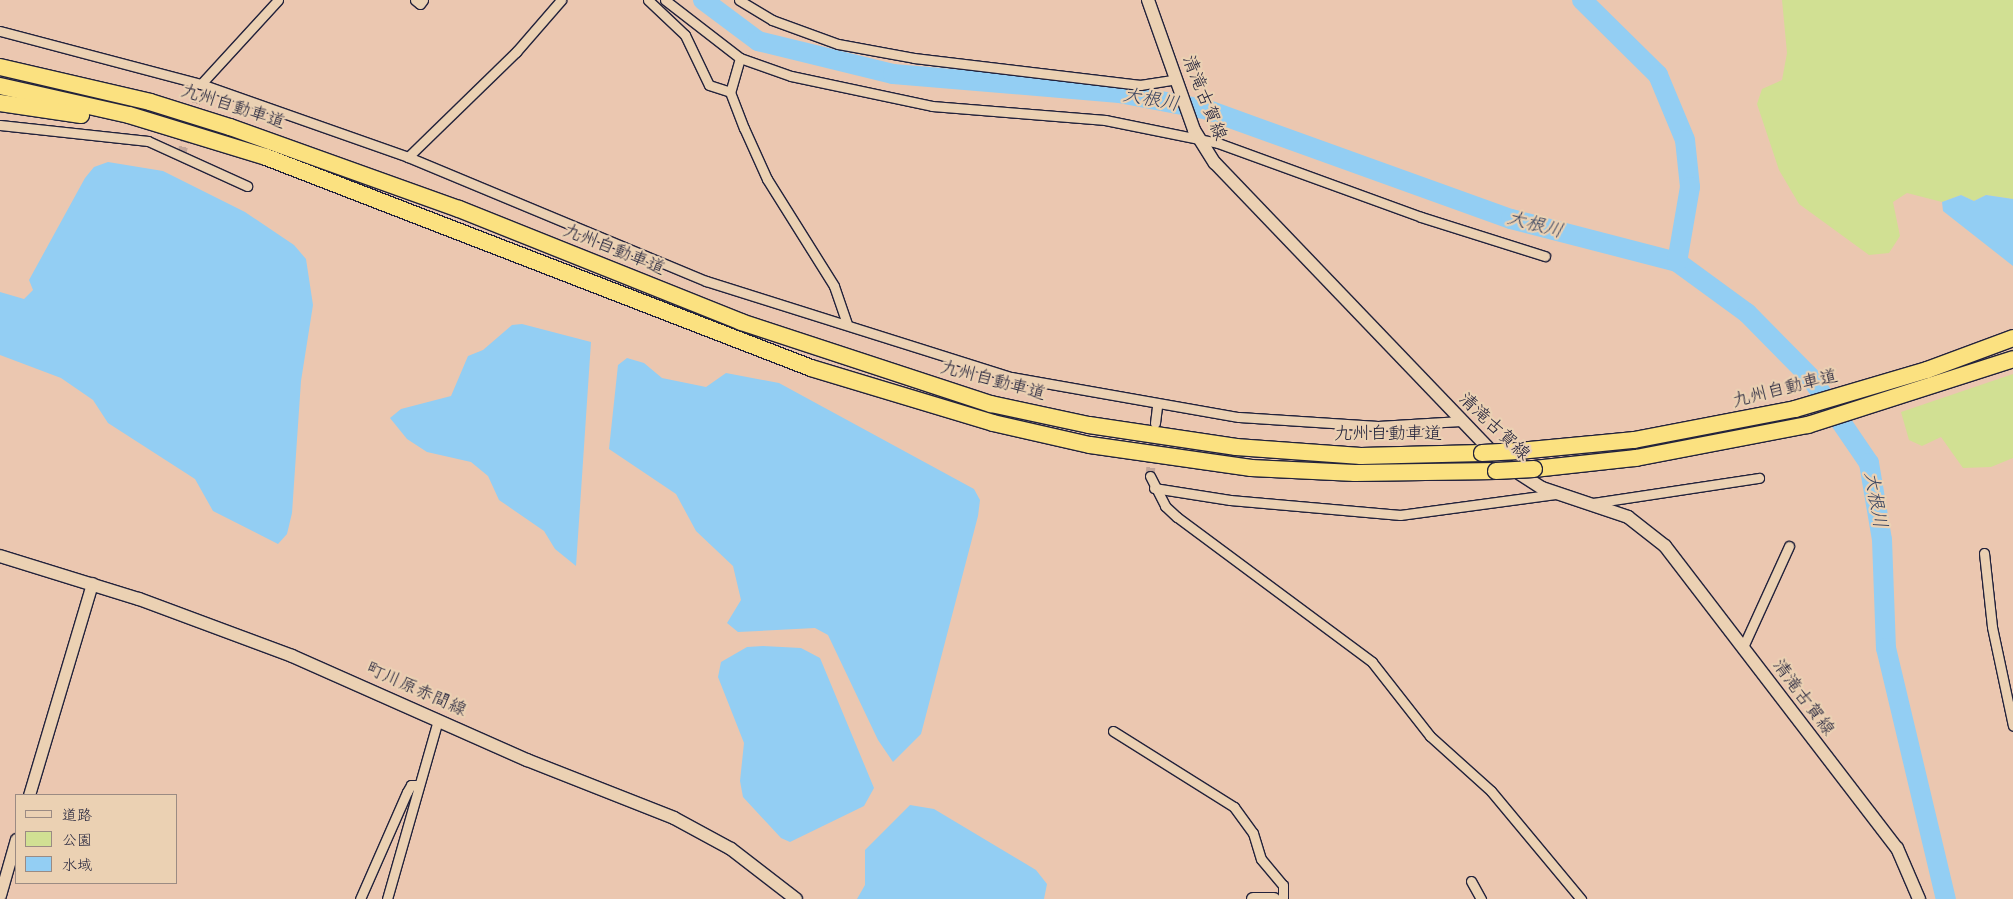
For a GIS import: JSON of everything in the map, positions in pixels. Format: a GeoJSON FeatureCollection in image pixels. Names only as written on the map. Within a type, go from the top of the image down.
{"type":"FeatureCollection","features":[{"type":"Feature","properties":{"kind":"highway","name":"九州自動車道"},"geometry":{"type":"LineString","coordinates":[[0,67],[150,102],[230,126],[459,208],[740,322],[991,404],[1088,425],[1236,447],[1361,456],[1519,451],[1634,440],[1795,409],[1868,388],[2013,338]]}},
{"type":"Feature","properties":{"kind":"highway"},"geometry":{"type":"LineString","coordinates":[[0,86],[129,115],[221,143],[357,190],[811,368],[993,423],[1090,445],[1251,468],[1364,474],[1496,471],[1534,469],[1636,458],[1808,424],[1883,404],[2013,360]]}},
{"type":"Feature","properties":{"kind":"highway"},"geometry":{"type":"LineString","coordinates":[[0,103],[221,143]]}},
{"type":"Feature","properties":{"kind":"main road","name":"清滝古賀線"},"geometry":{"type":"LineString","coordinates":[[1148,0],[1197,136],[1215,163],[1502,463],[1528,482],[1558,494],[1593,503],[1628,517],[1665,546],[1897,848],[1918,899]]}},
{"type":"Feature","properties":{"kind":"main road","name":"町川原赤間線"},"geometry":{"type":"LineString","coordinates":[[0,556],[92,583],[292,656],[704,833],[796,899]]}},
{"type":"Feature","properties":{"kind":"main road"},"geometry":{"type":"LineString","coordinates":[[1253,899],[1274,899]]}},
{"type":"Feature","properties":{"kind":"street"},"geometry":{"type":"LineString","coordinates":[[201,84],[278,0]]}},
{"type":"Feature","properties":{"kind":"street"},"geometry":{"type":"LineString","coordinates":[[415,0],[420,4],[423,0]]}},
{"type":"Feature","properties":{"kind":"street"},"geometry":{"type":"LineString","coordinates":[[408,157],[516,52],[561,0]]}},
{"type":"Feature","properties":{"kind":"street"},"geometry":{"type":"LineString","coordinates":[[648,0],[685,34],[709,85],[730,92]]}},
{"type":"Feature","properties":{"kind":"street"},"geometry":{"type":"LineString","coordinates":[[665,0],[740,58],[791,76],[932,106],[1105,120],[1197,136],[1421,217],[1545,256]]}},
{"type":"Feature","properties":{"kind":"street"},"geometry":{"type":"LineString","coordinates":[[739,0],[772,20],[838,44],[914,58],[1140,84],[1176,79]]}},
{"type":"Feature","properties":{"kind":"street"},"geometry":{"type":"LineString","coordinates":[[0,31],[201,84],[408,157],[706,281],[847,323],[1011,377],[1157,406],[1239,417],[1378,426],[1461,420]]}},
{"type":"Feature","properties":{"kind":"street"},"geometry":{"type":"LineString","coordinates":[[740,58],[730,92],[767,179],[834,286],[847,323]]}},
{"type":"Feature","properties":{"kind":"street"},"geometry":{"type":"LineString","coordinates":[[0,125],[148,141],[248,186]]}},
{"type":"Feature","properties":{"kind":"street"},"geometry":{"type":"LineString","coordinates":[[1155,423],[1157,406]]}},
{"type":"Feature","properties":{"kind":"street"},"geometry":{"type":"LineString","coordinates":[[1150,476],[1154,488],[1165,506],[1204,539],[1372,662],[1434,741],[1491,791],[1581,899]]}},
{"type":"Feature","properties":{"kind":"street"},"geometry":{"type":"LineString","coordinates":[[1593,503],[1759,478]]}},
{"type":"Feature","properties":{"kind":"street"},"geometry":{"type":"LineString","coordinates":[[1154,488],[1322,510],[1400,514],[1558,494]]}},
{"type":"Feature","properties":{"kind":"street"},"geometry":{"type":"LineString","coordinates":[[1743,647],[1789,546]]}},
{"type":"Feature","properties":{"kind":"street"},"geometry":{"type":"LineString","coordinates":[[1984,554],[1992,627],[2013,726]]}},
{"type":"Feature","properties":{"kind":"street"},"geometry":{"type":"LineString","coordinates":[[29,794],[92,583]]}},
{"type":"Feature","properties":{"kind":"street"},"geometry":{"type":"LineString","coordinates":[[387,899],[438,720]]}},
{"type":"Feature","properties":{"kind":"street"},"geometry":{"type":"LineString","coordinates":[[1113,731],[1234,807],[1253,833],[1261,858],[1283,885],[1283,899]]}},
{"type":"Feature","properties":{"kind":"street"},"geometry":{"type":"LineString","coordinates":[[360,899],[407,792],[411,785],[419,785]]}},
{"type":"Feature","properties":{"kind":"street"},"geometry":{"type":"LineString","coordinates":[[0,895],[3,877],[15,843]]}},
{"type":"Feature","properties":{"kind":"street"},"geometry":{"type":"LineString","coordinates":[[1471,882],[1481,899]]}},
{"type":"Feature","properties":{"kind":"green space"},"geometry":{"type":"Polygon","coordinates":[[[1782,0],[2013,0],[2013,199],[1986,195],[1974,201],[1961,195],[1942,202],[1907,193],[1893,202],[1900,236],[1889,253],[1869,255],[1799,204],[1779,170],[1757,104],[1762,89],[1782,80],[1787,53],[1782,0]]]}},
{"type":"Feature","properties":{"kind":"green space"},"geometry":{"type":"Polygon","coordinates":[[[2013,374],[2013,458],[1991,467],[1963,468],[1941,437],[1922,446],[1909,440],[1901,412],[2013,374]]]}},
{"type":"Feature","properties":{"kind":"water"},"geometry":{"type":"Polygon","coordinates":[[[108,162],[163,171],[245,212],[294,245],[306,259],[313,305],[301,381],[292,513],[287,534],[278,544],[213,511],[195,479],[108,423],[93,400],[61,378],[0,355],[0,292],[24,299],[33,290],[29,280],[85,178],[94,167],[108,162]]]}},
{"type":"Feature","properties":{"kind":"water"},"geometry":{"type":"Polygon","coordinates":[[[1961,195],[1974,201],[1986,195],[2013,199],[2013,266],[1943,211],[1942,202],[1961,195]]]}},
{"type":"Feature","properties":{"kind":"water"},"geometry":{"type":"Polygon","coordinates":[[[522,324],[591,342],[576,566],[555,549],[544,531],[499,500],[488,476],[471,462],[427,452],[407,439],[390,418],[401,409],[451,396],[468,356],[483,350],[512,325],[522,324]]]}},
{"type":"Feature","properties":{"kind":"water"},"geometry":{"type":"Polygon","coordinates":[[[627,358],[644,363],[662,378],[706,387],[726,373],[779,383],[974,489],[980,500],[978,516],[921,734],[893,762],[878,740],[828,635],[815,628],[738,632],[727,623],[741,600],[733,566],[696,531],[676,494],[609,449],[618,365],[627,358]]]}},
{"type":"Feature","properties":{"kind":"water"},"geometry":{"type":"Polygon","coordinates":[[[747,647],[801,648],[820,658],[874,788],[864,806],[790,842],[781,838],[743,797],[740,781],[744,743],[718,677],[721,662],[747,647]]]}},
{"type":"Feature","properties":{"kind":"water"},"geometry":{"type":"Polygon","coordinates":[[[910,805],[934,809],[1036,870],[1047,884],[1044,899],[857,899],[865,885],[865,850],[910,805]]]}},
{"type":"Feature","properties":{"kind":"waterway","name":"大根川"},"geometry":{"type":"LineString","coordinates":[[703,0],[758,41],[893,74],[1119,93],[1208,110],[1511,219],[1677,262],[1747,313],[1811,378],[1869,463],[1882,540],[1886,648],[1946,899]]}},
{"type":"Feature","properties":{"kind":"waterway"},"geometry":{"type":"LineString","coordinates":[[1582,0],[1658,75],[1685,140],[1690,187],[1677,262]]}},
{"type":"Feature","properties":{"kind":"tunnel"},"geometry":{"type":"LineString","coordinates":[[181,155],[201,84]]}},
{"type":"Feature","properties":{"kind":"tunnel"},"geometry":{"type":"LineString","coordinates":[[1150,476],[1154,431]]}}]}
